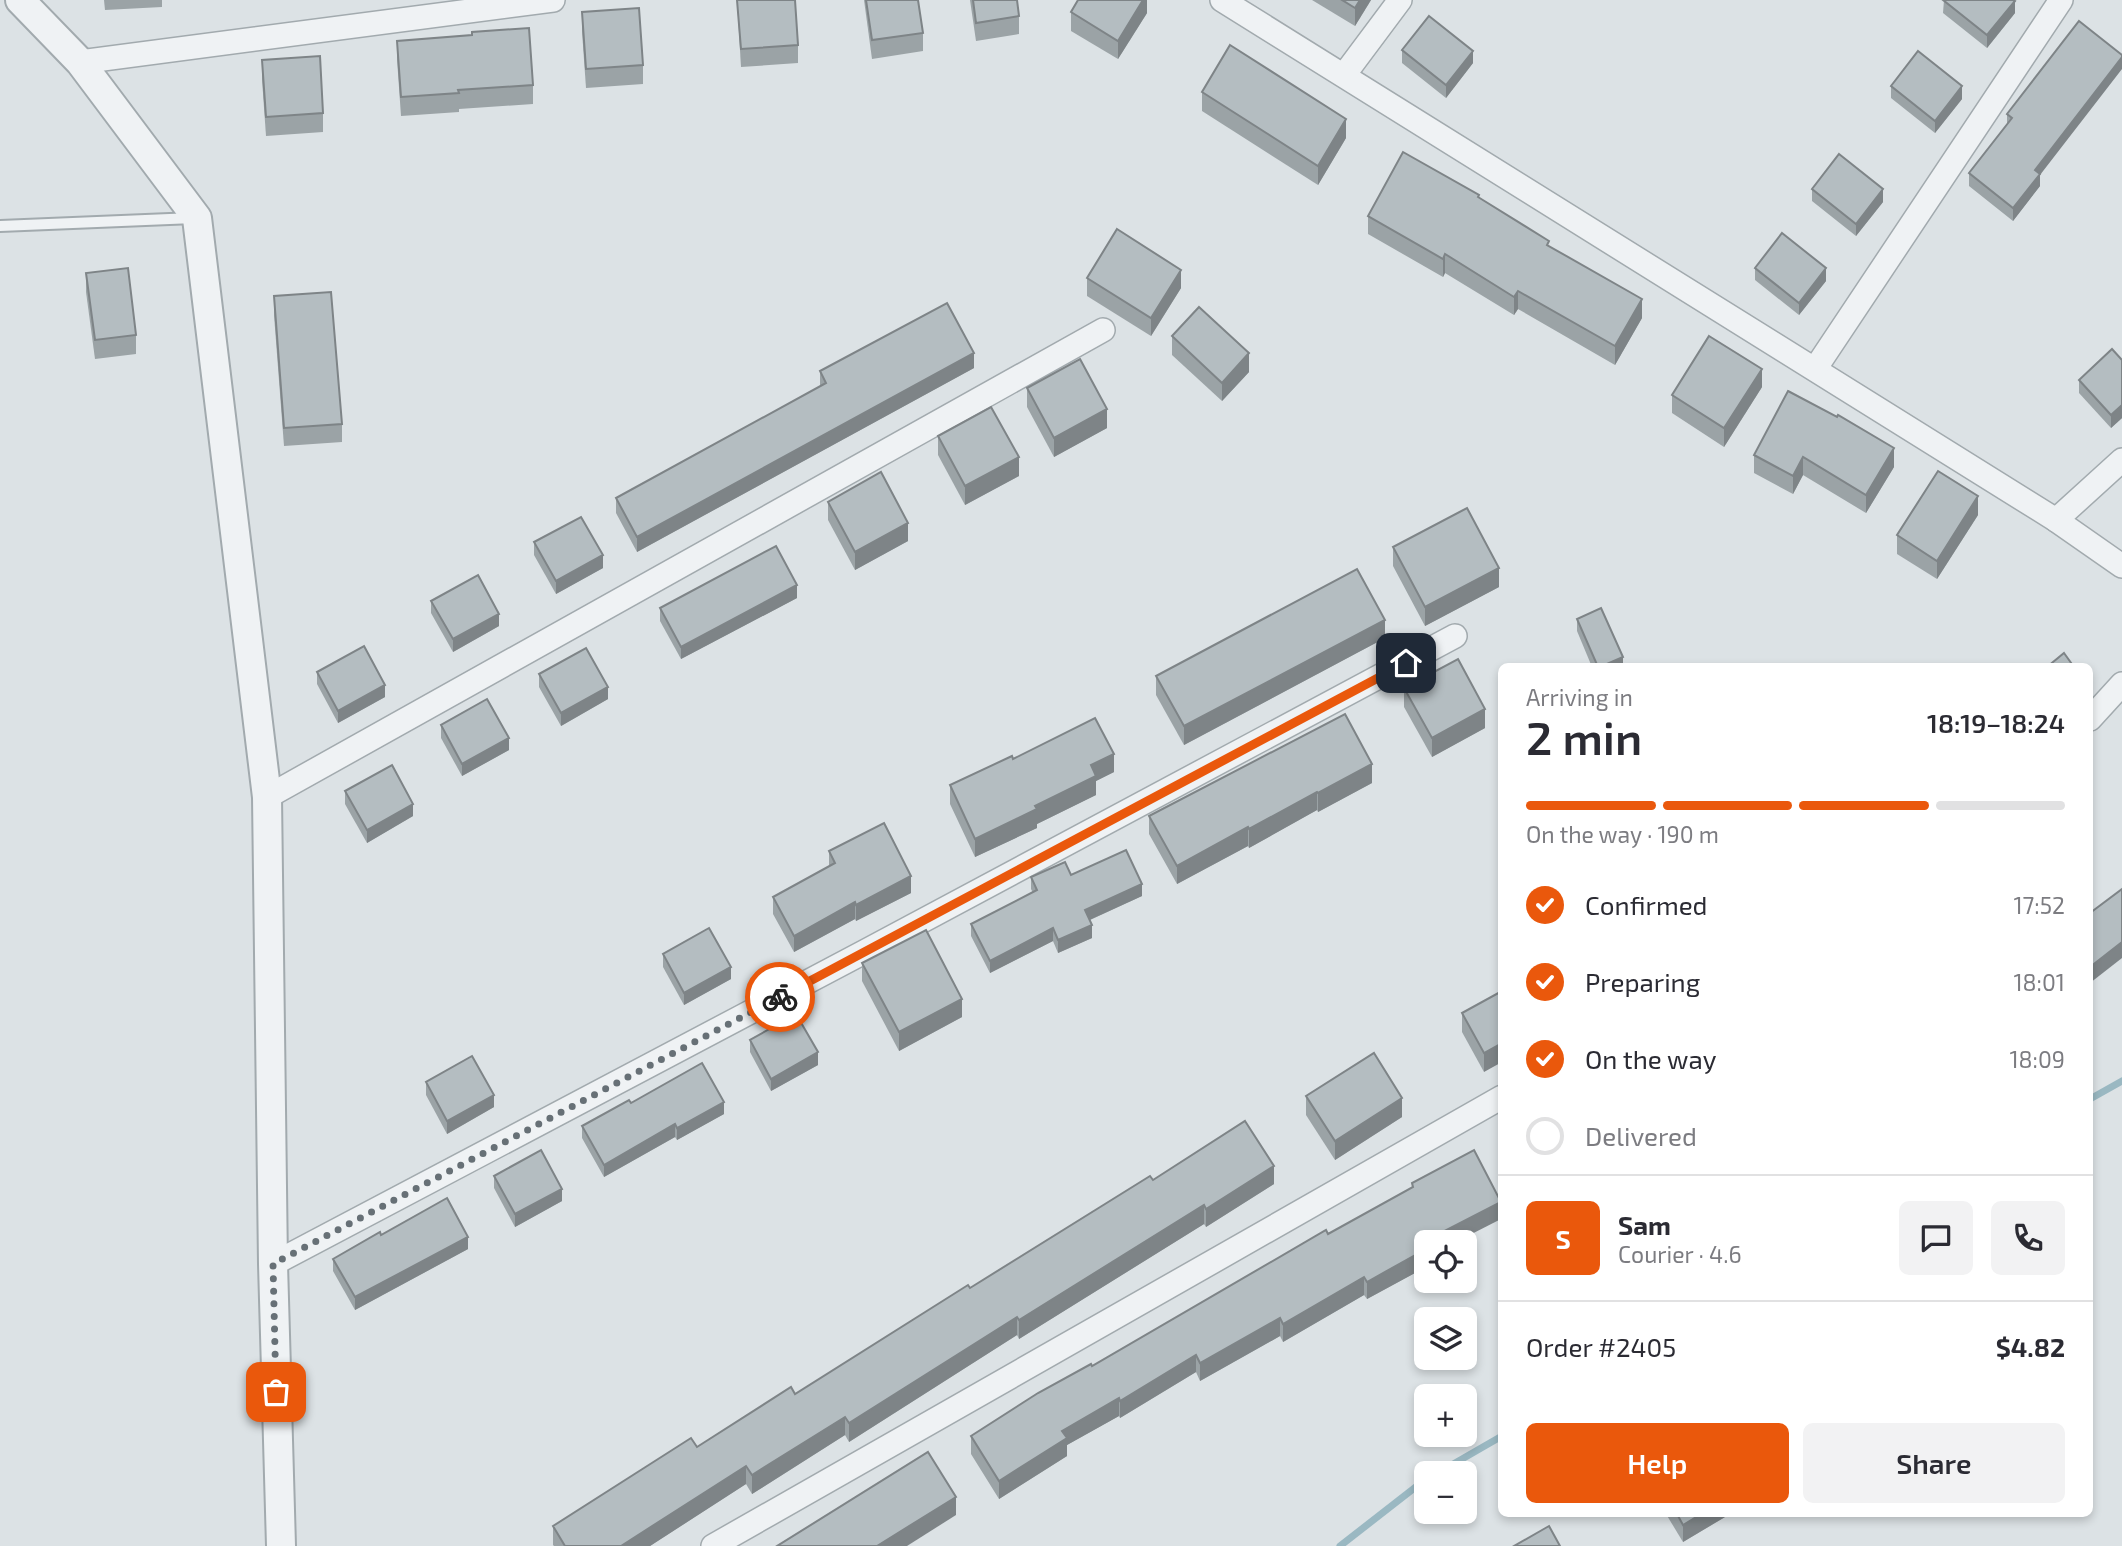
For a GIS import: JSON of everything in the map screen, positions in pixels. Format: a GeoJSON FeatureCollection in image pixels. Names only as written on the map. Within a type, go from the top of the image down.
{"type":"FeatureCollection","features":[{"type":"Feature","properties":{"kind":"street"},"geometry":{"type":"LineString","coordinates":[[20,0],[80,62],[197,218],[267,797],[273,1264],[281,1546]]}},
{"type":"Feature","properties":{"kind":"street"},"geometry":{"type":"LineString","coordinates":[[80,62],[553,0]]}},
{"type":"Feature","properties":{"kind":"street"},"geometry":{"type":"LineString","coordinates":[[1222,0],[2056,520],[2122,566]]}},
{"type":"Feature","properties":{"kind":"street"},"geometry":{"type":"LineString","coordinates":[[1344,75],[1400,0]]}},
{"type":"Feature","properties":{"kind":"street"},"geometry":{"type":"LineString","coordinates":[[1815,369],[2061,0]]}},
{"type":"Feature","properties":{"kind":"street"},"geometry":{"type":"LineString","coordinates":[[267,797],[1103,330]]}},
{"type":"Feature","properties":{"kind":"street"},"geometry":{"type":"LineString","coordinates":[[2056,520],[2122,460]]}},
{"type":"Feature","properties":{"kind":"street"},"geometry":{"type":"LineString","coordinates":[[273,1264],[879,945],[1455,636]]}},
{"type":"Feature","properties":{"kind":"street"},"geometry":{"type":"LineString","coordinates":[[2093,716],[2122,684]]}},
{"type":"Feature","properties":{"kind":"street"},"geometry":{"type":"LineString","coordinates":[[713,1546],[1498,1099]]}},
{"type":"Feature","properties":{"kind":"lane"},"geometry":{"type":"LineString","coordinates":[[0,226],[197,218]]}},
{"type":"Feature","properties":{"kind":"building"},"geometry":{"type":"Polygon","coordinates":[[[737,0],[795,0],[798,45],[741,49],[737,0]]]}},
{"type":"Feature","properties":{"kind":"building"},"geometry":{"type":"Polygon","coordinates":[[[866,0],[918,0],[923,33],[872,40],[866,0]]]}},
{"type":"Feature","properties":{"kind":"building"},"geometry":{"type":"Polygon","coordinates":[[[973,0],[1017,0],[1019,16],[976,23],[973,0]]]}},
{"type":"Feature","properties":{"kind":"building"},"geometry":{"type":"Polygon","coordinates":[[[1078,0],[1143,0],[1118,41],[1071,12],[1078,0]]]}},
{"type":"Feature","properties":{"kind":"building"},"geometry":{"type":"Polygon","coordinates":[[[1342,0],[1360,0],[1355,8],[1342,0]]]}},
{"type":"Feature","properties":{"kind":"building"},"geometry":{"type":"Polygon","coordinates":[[[1943,0],[2013,0],[2015,1],[1987,35],[1943,0]]]}},
{"type":"Feature","properties":{"kind":"building"},"geometry":{"type":"Polygon","coordinates":[[[639,8],[643,65],[586,69],[582,12],[639,8]]]}},
{"type":"Feature","properties":{"kind":"building"},"geometry":{"type":"Polygon","coordinates":[[[1429,16],[1473,51],[1446,85],[1402,50],[1429,16]]]}},
{"type":"Feature","properties":{"kind":"building"},"geometry":{"type":"Polygon","coordinates":[[[2079,21],[2122,57],[2035,170],[2040,174],[2013,208],[1969,173],[2012,118],[2007,114],[2079,21]]]}},
{"type":"Feature","properties":{"kind":"building"},"geometry":{"type":"Polygon","coordinates":[[[529,28],[533,85],[401,97],[397,41],[529,28]]]}},
{"type":"Feature","properties":{"kind":"building"},"geometry":{"type":"Polygon","coordinates":[[[1230,45],[1346,119],[1318,166],[1202,92],[1230,45]]]}},
{"type":"Feature","properties":{"kind":"building"},"geometry":{"type":"Polygon","coordinates":[[[1918,51],[1962,86],[1935,121],[1891,86],[1918,51]]]}},
{"type":"Feature","properties":{"kind":"building"},"geometry":{"type":"Polygon","coordinates":[[[320,56],[323,113],[266,117],[262,60],[320,56]]]}},
{"type":"Feature","properties":{"kind":"building"},"geometry":{"type":"Polygon","coordinates":[[[1403,152],[1479,195],[1478,197],[1549,241],[1547,245],[1642,299],[1615,346],[1518,291],[1514,297],[1445,254],[1443,259],[1368,216],[1403,152]]]}},
{"type":"Feature","properties":{"kind":"building"},"geometry":{"type":"Polygon","coordinates":[[[1839,154],[1883,189],[1856,224],[1812,189],[1839,154]]]}},
{"type":"Feature","properties":{"kind":"building"},"geometry":{"type":"Polygon","coordinates":[[[1117,229],[1181,270],[1151,318],[1087,278],[1117,229]]]}},
{"type":"Feature","properties":{"kind":"building"},"geometry":{"type":"Polygon","coordinates":[[[1782,233],[1826,268],[1799,303],[1755,268],[1782,233]]]}},
{"type":"Feature","properties":{"kind":"building"},"geometry":{"type":"Polygon","coordinates":[[[128,268],[136,335],[95,340],[86,273],[128,268]]]}},
{"type":"Feature","properties":{"kind":"building"},"geometry":{"type":"Polygon","coordinates":[[[331,292],[342,424],[284,428],[274,296],[331,292]]]}},
{"type":"Feature","properties":{"kind":"building"},"geometry":{"type":"Polygon","coordinates":[[[947,303],[974,353],[637,537],[616,498],[826,383],[820,371],[947,303]]]}},
{"type":"Feature","properties":{"kind":"building"},"geometry":{"type":"Polygon","coordinates":[[[1199,307],[1249,353],[1222,383],[1172,336],[1199,307]]]}},
{"type":"Feature","properties":{"kind":"building"},"geometry":{"type":"Polygon","coordinates":[[[1709,336],[1762,369],[1724,428],[1672,395],[1709,336]]]}},
{"type":"Feature","properties":{"kind":"building"},"geometry":{"type":"Polygon","coordinates":[[[2112,349],[2122,360],[2122,405],[2111,415],[2079,380],[2112,349]]]}},
{"type":"Feature","properties":{"kind":"building"},"geometry":{"type":"Polygon","coordinates":[[[1080,359],[1107,409],[1054,438],[1027,388],[1080,359]]]}},
{"type":"Feature","properties":{"kind":"building"},"geometry":{"type":"Polygon","coordinates":[[[1788,391],[1837,417],[1838,415],[1894,448],[1866,495],[1803,457],[1793,476],[1754,455],[1788,391]]]}},
{"type":"Feature","properties":{"kind":"building"},"geometry":{"type":"Polygon","coordinates":[[[991,407],[1019,457],[965,486],[938,436],[991,407]]]}},
{"type":"Feature","properties":{"kind":"building"},"geometry":{"type":"Polygon","coordinates":[[[1938,471],[1978,496],[1937,561],[1897,535],[1938,471]]]}},
{"type":"Feature","properties":{"kind":"building"},"geometry":{"type":"Polygon","coordinates":[[[881,472],[908,523],[855,552],[828,502],[881,472]]]}},
{"type":"Feature","properties":{"kind":"building"},"geometry":{"type":"Polygon","coordinates":[[[1467,508],[1499,568],[1425,607],[1393,547],[1467,508]]]}},
{"type":"Feature","properties":{"kind":"building"},"geometry":{"type":"Polygon","coordinates":[[[581,517],[603,555],[556,581],[534,542],[581,517]]]}},
{"type":"Feature","properties":{"kind":"building"},"geometry":{"type":"Polygon","coordinates":[[[776,546],[797,585],[681,647],[660,608],[776,546]]]}},
{"type":"Feature","properties":{"kind":"building"},"geometry":{"type":"Polygon","coordinates":[[[1357,569],[1385,620],[1184,726],[1156,676],[1357,569]]]}},
{"type":"Feature","properties":{"kind":"building"},"geometry":{"type":"Polygon","coordinates":[[[478,575],[499,614],[453,639],[431,601],[478,575]]]}},
{"type":"Feature","properties":{"kind":"building"},"geometry":{"type":"Polygon","coordinates":[[[1601,608],[1623,657],[1609,663],[1596,663],[1577,619],[1601,608]]]}},
{"type":"Feature","properties":{"kind":"building"},"geometry":{"type":"Polygon","coordinates":[[[364,646],[385,685],[338,711],[317,672],[364,646]]]}},
{"type":"Feature","properties":{"kind":"building"},"geometry":{"type":"Polygon","coordinates":[[[586,648],[608,687],[561,713],[539,674],[586,648]]]}},
{"type":"Feature","properties":{"kind":"building"},"geometry":{"type":"Polygon","coordinates":[[[2064,653],[2071,663],[2052,663],[2064,653]]]}},
{"type":"Feature","properties":{"kind":"building"},"geometry":{"type":"Polygon","coordinates":[[[1458,659],[1485,709],[1432,738],[1404,688],[1458,659]]]}},
{"type":"Feature","properties":{"kind":"building"},"geometry":{"type":"Polygon","coordinates":[[[487,699],[509,738],[462,764],[441,725],[487,699]]]}},
{"type":"Feature","properties":{"kind":"building"},"geometry":{"type":"Polygon","coordinates":[[[1345,714],[1372,764],[1177,866],[1149,816],[1345,714]]]}},
{"type":"Feature","properties":{"kind":"building"},"geometry":{"type":"Polygon","coordinates":[[[1095,718],[1114,754],[1091,765],[1096,776],[975,839],[950,785],[1012,756],[1013,759],[1095,718]]]}},
{"type":"Feature","properties":{"kind":"building"},"geometry":{"type":"Polygon","coordinates":[[[392,765],[413,804],[367,830],[345,791],[392,765]]]}},
{"type":"Feature","properties":{"kind":"building"},"geometry":{"type":"Polygon","coordinates":[[[884,823],[911,876],[856,905],[855,902],[794,936],[773,897],[835,863],[829,851],[884,823]]]}},
{"type":"Feature","properties":{"kind":"building"},"geometry":{"type":"Polygon","coordinates":[[[1126,850],[1142,884],[1085,910],[1092,925],[1058,940],[1053,928],[990,961],[971,924],[1037,890],[1031,877],[1065,862],[1071,875],[1126,850]]]}},
{"type":"Feature","properties":{"kind":"building"},"geometry":{"type":"Polygon","coordinates":[[[2122,889],[2122,942],[2093,965],[2093,911],[2122,889]]]}},
{"type":"Feature","properties":{"kind":"building"},"geometry":{"type":"Polygon","coordinates":[[[709,928],[731,967],[684,993],[663,954],[709,928]]]}},
{"type":"Feature","properties":{"kind":"building"},"geometry":{"type":"Polygon","coordinates":[[[926,930],[962,999],[899,1032],[862,963],[926,930]]]}},
{"type":"Feature","properties":{"kind":"building"},"geometry":{"type":"Polygon","coordinates":[[[1498,993],[1498,1045],[1484,1053],[1462,1013],[1498,993]]]}},
{"type":"Feature","properties":{"kind":"building"},"geometry":{"type":"Polygon","coordinates":[[[796,1014],[818,1052],[771,1079],[750,1040],[796,1014]]]}},
{"type":"Feature","properties":{"kind":"building"},"geometry":{"type":"Polygon","coordinates":[[[1374,1053],[1402,1098],[1335,1141],[1306,1096],[1374,1053]]]}},
{"type":"Feature","properties":{"kind":"building"},"geometry":{"type":"Polygon","coordinates":[[[472,1056],[494,1095],[447,1121],[426,1082],[472,1056]]]}},
{"type":"Feature","properties":{"kind":"building"},"geometry":{"type":"Polygon","coordinates":[[[702,1063],[724,1102],[677,1128],[675,1124],[604,1165],[582,1126],[629,1100],[631,1103],[702,1063]]]}},
{"type":"Feature","properties":{"kind":"building"},"geometry":{"type":"Polygon","coordinates":[[[1245,1121],[1274,1166],[1206,1209],[1204,1205],[1019,1320],[1017,1317],[849,1423],[845,1417],[752,1475],[746,1466],[621,1546],[565,1546],[553,1526],[691,1438],[697,1447],[791,1387],[795,1394],[968,1285],[970,1288],[1150,1176],[1153,1180],[1245,1121]]]}},
{"type":"Feature","properties":{"kind":"building"},"geometry":{"type":"Polygon","coordinates":[[[541,1150],[562,1189],[515,1214],[494,1176],[541,1150]]]}},
{"type":"Feature","properties":{"kind":"building"},"geometry":{"type":"Polygon","coordinates":[[[1474,1150],[1498,1196],[1498,1204],[1447,1230],[1414,1230],[1414,1256],[1367,1282],[1364,1277],[1283,1324],[1280,1318],[1200,1363],[1196,1355],[1120,1401],[1119,1398],[1062,1431],[1067,1438],[999,1481],[971,1436],[1038,1393],[1091,1364],[1092,1366],[1326,1230],[1328,1234],[1413,1187],[1412,1183],[1474,1150]]]}},
{"type":"Feature","properties":{"kind":"building"},"geometry":{"type":"Polygon","coordinates":[[[447,1198],[468,1237],[355,1297],[333,1259],[447,1198]]]}},
{"type":"Feature","properties":{"kind":"building"},"geometry":{"type":"Polygon","coordinates":[[[928,1452],[956,1497],[877,1546],[777,1546],[928,1452]]]}},
{"type":"Feature","properties":{"kind":"building"},"geometry":{"type":"Polygon","coordinates":[[[1679,1517],[1696,1517],[1683,1525],[1679,1517]]]}},
{"type":"Feature","properties":{"kind":"building"},"geometry":{"type":"Polygon","coordinates":[[[1549,1526],[1560,1546],[1514,1546],[1549,1526]]]}},
{"type":"Feature","properties":{"kind":"waterway"},"geometry":{"type":"LineString","coordinates":[[2093,1097],[2122,1081]]}},
{"type":"Feature","properties":{"kind":"waterway"},"geometry":{"type":"LineString","coordinates":[[1459,1461],[1498,1438]]}},
{"type":"Feature","properties":{"kind":"waterway"},"geometry":{"type":"LineString","coordinates":[[1340,1546],[1414,1488]]}},
{"type":"Feature","properties":{"kind":"way so far"},"geometry":{"type":"LineString","coordinates":[[276,1392],[273,1264],[780,997]]}},
{"type":"Feature","properties":{"kind":"route"},"geometry":{"type":"LineString","coordinates":[[780,997],[1406,663]]}}]}
